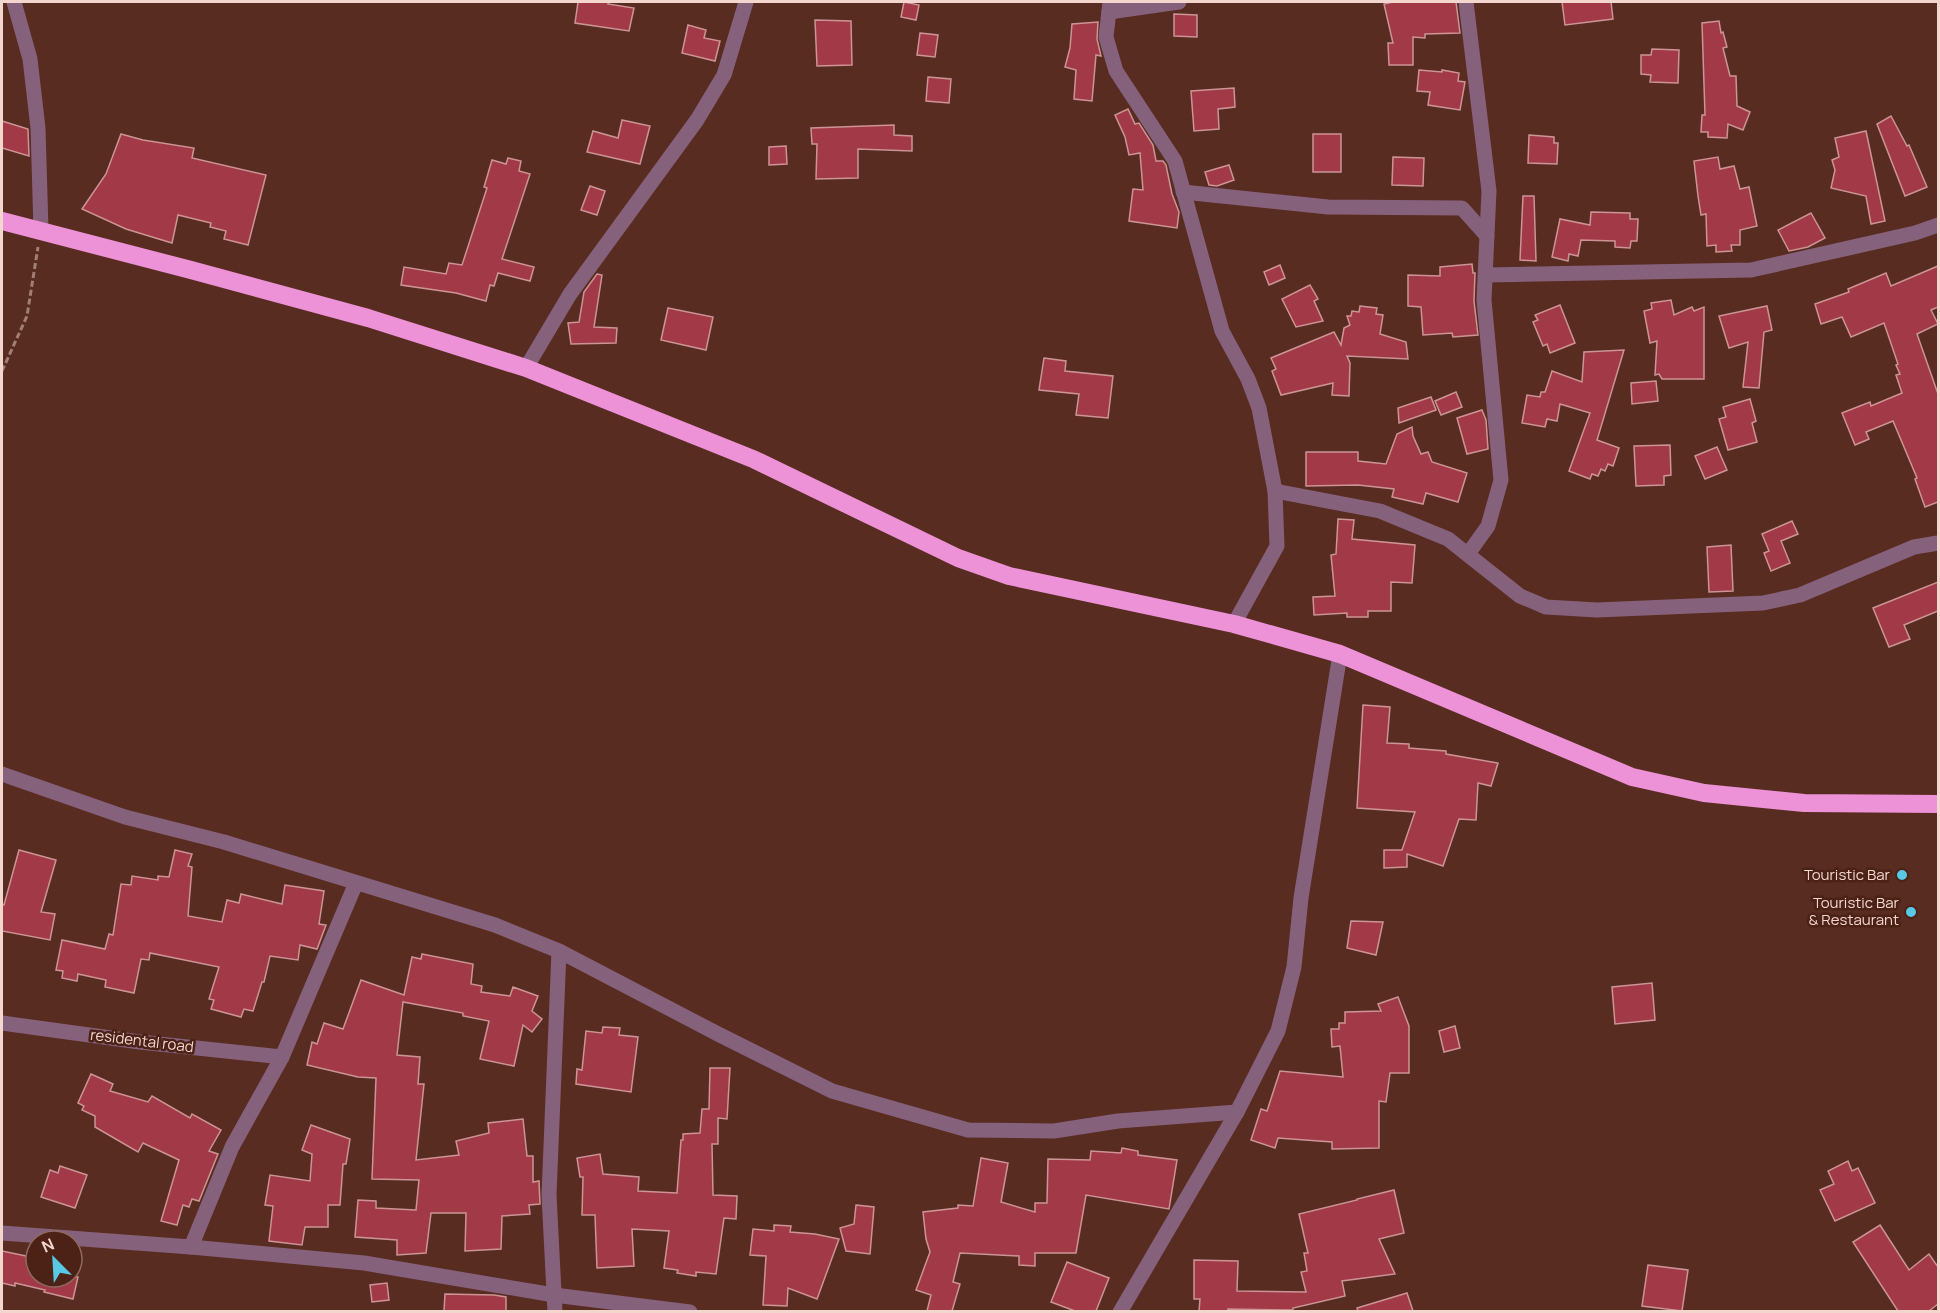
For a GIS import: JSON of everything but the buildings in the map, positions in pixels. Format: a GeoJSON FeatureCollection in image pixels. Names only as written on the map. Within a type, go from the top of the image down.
{"type":"FeatureCollection","features":[{"type":"Feature","properties":{"kind":"highway"},"geometry":{"type":"LineString","coordinates":[[2,221],[357,315],[526,368],[753,459],[958,558],[1009,576],[1234,624],[1340,654],[1632,777],[1704,793],[1804,802],[1938,804]]}},
{"type":"Feature","properties":{"kind":"street"},"geometry":{"type":"LineString","coordinates":[[14,2],[30,58],[38,129],[41,230]]}},
{"type":"Feature","properties":{"kind":"street"},"geometry":{"type":"LineString","coordinates":[[526,368],[570,294],[703,111],[724,75],[746,2]]}},
{"type":"Feature","properties":{"kind":"street"},"geometry":{"type":"LineString","coordinates":[[1179,2],[1110,7],[1106,37],[1116,71],[1175,161],[1222,331],[1248,379],[1259,408],[1275,491],[1276,546],[1234,624]]}},
{"type":"Feature","properties":{"kind":"street"},"geometry":{"type":"LineString","coordinates":[[1467,2],[1489,191],[1484,300],[1501,480],[1488,525],[1468,554]]}},
{"type":"Feature","properties":{"kind":"street"},"geometry":{"type":"LineString","coordinates":[[1183,192],[1328,207],[1462,208],[1487,236]]}},
{"type":"Feature","properties":{"kind":"street"},"geometry":{"type":"LineString","coordinates":[[1486,275],[1751,270],[1915,233],[1938,225]]}},
{"type":"Feature","properties":{"kind":"street"},"geometry":{"type":"LineString","coordinates":[[1275,491],[1380,511],[1448,539],[1520,596],[1546,607],[1597,610],[1763,603],[1800,595],[1914,547],[1937,543]]}},
{"type":"Feature","properties":{"kind":"street"},"geometry":{"type":"LineString","coordinates":[[1120,1311],[1237,1112],[1278,1031],[1294,967],[1301,898],[1340,654]]}},
{"type":"Feature","properties":{"kind":"street"},"geometry":{"type":"LineString","coordinates":[[2,774],[124,817],[224,842],[495,925],[559,951],[832,1091],[968,1130],[1054,1131],[1118,1121],[1237,1112]]}},
{"type":"Feature","properties":{"kind":"street"},"geometry":{"type":"LineString","coordinates":[[191,1247],[232,1146],[282,1057],[356,884]]}},
{"type":"Feature","properties":{"kind":"street"},"geometry":{"type":"LineString","coordinates":[[555,1311],[549,1196],[559,951]]}},
{"type":"Feature","properties":{"kind":"street","name":"residental road"},"geometry":{"type":"LineString","coordinates":[[2,1023],[140,1042],[282,1057]]}},
{"type":"Feature","properties":{"kind":"street"},"geometry":{"type":"LineString","coordinates":[[2,1233],[364,1263],[554,1295],[690,1311]]}},
{"type":"Feature","properties":{"kind":"path"},"geometry":{"type":"LineString","coordinates":[[2,371],[27,316],[41,230]]}},
{"type":"Feature","properties":{"kind":"place","name":"Touristic Bar"},"geometry":{"type":"Point","coordinates":[1902,875]}},
{"type":"Feature","properties":{"kind":"place","name":"Touristic Bar & Restaurant"},"geometry":{"type":"Point","coordinates":[1911,912]}}]}
